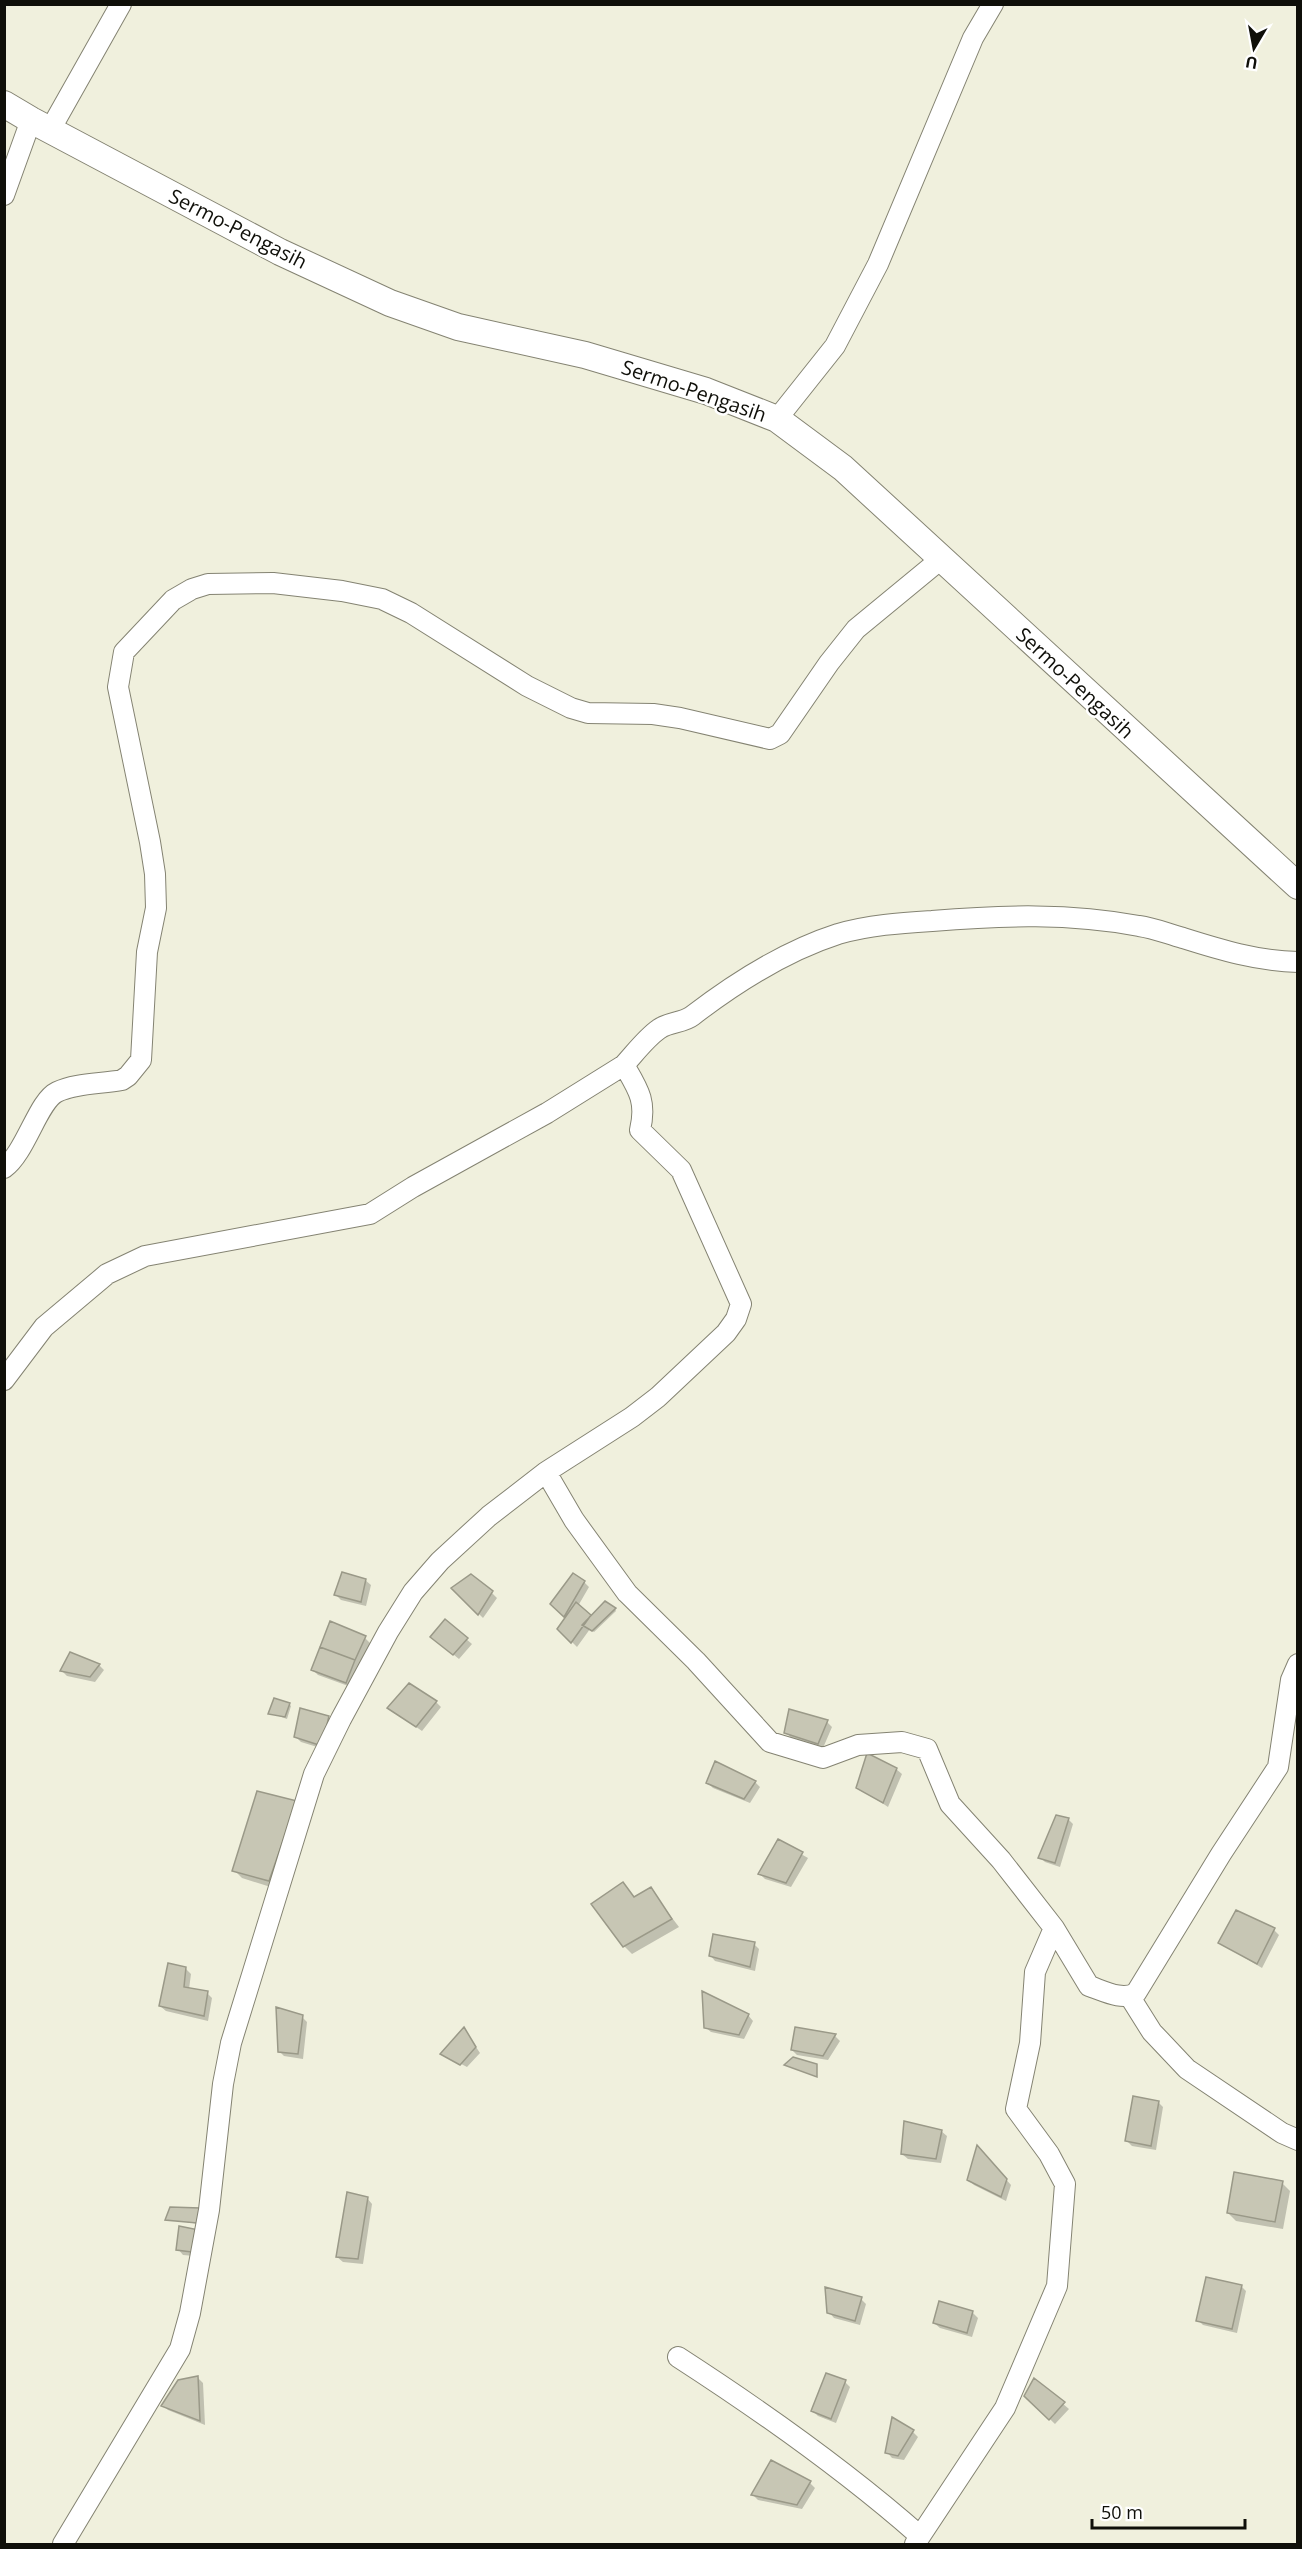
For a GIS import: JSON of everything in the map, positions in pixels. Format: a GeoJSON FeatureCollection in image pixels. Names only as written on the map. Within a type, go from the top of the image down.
{"type":"FeatureCollection","features":[{"type":"Feature","properties":{"kind":"main road","name":"Sermo-Pengasih"},"geometry":{"type":"LineString","coordinates":[[4,104],[280,252],[390,303],[458,327],[585,355],[695,388],[777,419],[843,468],[1298,886]]}},
{"type":"Feature","properties":{"kind":"street"},"geometry":{"type":"LineString","coordinates":[[4,195],[41,125],[121,4]]}},
{"type":"Feature","properties":{"kind":"street"},"geometry":{"type":"LineString","coordinates":[[777,419],[835,346],[879,264],[973,38],[993,4]]}},
{"type":"Feature","properties":{"kind":"street"},"geometry":{"type":"LineString","coordinates":[[4,1168],[19,1152],[50,1097],[66,1089],[122,1080],[141,1060],[147,952],[156,908],[155,874],[118,687],[119,670],[124,652],[173,600],[192,589],[208,584],[241,582],[273,583],[342,591],[382,599],[411,613],[447,638],[564,706],[588,713],[653,714],[680,718],[770,739],[780,734],[829,663],[856,629],[941,559]]}},
{"type":"Feature","properties":{"kind":"street"},"geometry":{"type":"LineString","coordinates":[[4,1380],[44,1327],[107,1274],[145,1256],[370,1214],[413,1187],[547,1113],[624,1065],[660,1028],[689,1018],[713,999],[756,973],[836,935],[869,926],[990,916],[1094,919],[1142,926],[1270,961],[1298,962]]}},
{"type":"Feature","properties":{"kind":"street"},"geometry":{"type":"LineString","coordinates":[[63,2544],[180,2349],[190,2313],[209,2210],[223,2084],[231,2043],[314,1774],[383,1641],[413,1592],[448,1553],[489,1516],[546,1472],[632,1418],[658,1397],[726,1333],[736,1319],[741,1304],[681,1170],[640,1130],[644,1112],[638,1089],[624,1065]]}},
{"type":"Feature","properties":{"kind":"street"},"geometry":{"type":"LineString","coordinates":[[546,1472],[574,1520],[627,1593],[696,1661],[770,1742],[824,1758],[858,1745],[902,1742],[927,1749],[950,1804],[1001,1860],[1054,1928],[1089,1986],[1122,1997],[1136,1993],[1221,1854],[1278,1767],[1291,1680],[1298,1664]]}},
{"type":"Feature","properties":{"kind":"street"},"geometry":{"type":"LineString","coordinates":[[678,2357],[812,2448],[866,2489],[917,2540],[1005,2408],[1057,2286],[1065,2184],[1050,2154],[1016,2109],[1030,2043],[1035,1972],[1054,1928]]}},
{"type":"Feature","properties":{"kind":"street"},"geometry":{"type":"LineString","coordinates":[[1130,1996],[1152,2032],[1187,2069],[1282,2133],[1298,2140]]}},
{"type":"Feature","properties":{"kind":"building"},"geometry":{"type":"Polygon","coordinates":[[[342,1572],[366,1579],[361,1602],[334,1595],[342,1572]]]}},
{"type":"Feature","properties":{"kind":"building"},"geometry":{"type":"Polygon","coordinates":[[[573,1573],[585,1581],[564,1617],[550,1604],[573,1573]]]}},
{"type":"Feature","properties":{"kind":"building"},"geometry":{"type":"Polygon","coordinates":[[[471,1574],[493,1591],[478,1615],[451,1588],[471,1574]]]}},
{"type":"Feature","properties":{"kind":"building"},"geometry":{"type":"Polygon","coordinates":[[[605,1601],[616,1608],[592,1631],[582,1625],[605,1601]]]}},
{"type":"Feature","properties":{"kind":"building"},"geometry":{"type":"Polygon","coordinates":[[[576,1602],[591,1615],[571,1643],[557,1629],[576,1602]]]}},
{"type":"Feature","properties":{"kind":"building"},"geometry":{"type":"Polygon","coordinates":[[[445,1619],[468,1638],[453,1655],[430,1637],[445,1619]]]}},
{"type":"Feature","properties":{"kind":"building"},"geometry":{"type":"Polygon","coordinates":[[[330,1621],[366,1636],[355,1660],[320,1647],[330,1621]]]}},
{"type":"Feature","properties":{"kind":"building"},"geometry":{"type":"Polygon","coordinates":[[[320,1647],[355,1660],[346,1683],[311,1670],[320,1647]]]}},
{"type":"Feature","properties":{"kind":"building"},"geometry":{"type":"Polygon","coordinates":[[[70,1652],[100,1664],[90,1677],[60,1671],[70,1652]]]}},
{"type":"Feature","properties":{"kind":"building"},"geometry":{"type":"Polygon","coordinates":[[[409,1683],[437,1701],[416,1727],[387,1708],[409,1683]]]}},
{"type":"Feature","properties":{"kind":"building"},"geometry":{"type":"Polygon","coordinates":[[[274,1698],[290,1703],[285,1717],[268,1714],[274,1698]]]}},
{"type":"Feature","properties":{"kind":"building"},"geometry":{"type":"Polygon","coordinates":[[[300,1708],[329,1716],[322,1746],[294,1737],[300,1708]]]}},
{"type":"Feature","properties":{"kind":"building"},"geometry":{"type":"Polygon","coordinates":[[[789,1709],[828,1720],[818,1744],[784,1733],[789,1709]]]}},
{"type":"Feature","properties":{"kind":"building"},"geometry":{"type":"Polygon","coordinates":[[[867,1753],[897,1768],[883,1803],[856,1788],[867,1753]]]}},
{"type":"Feature","properties":{"kind":"building"},"geometry":{"type":"Polygon","coordinates":[[[715,1761],[756,1781],[744,1799],[706,1783],[715,1761]]]}},
{"type":"Feature","properties":{"kind":"building"},"geometry":{"type":"Polygon","coordinates":[[[257,1791],[297,1801],[269,1881],[232,1871],[257,1791]]]}},
{"type":"Feature","properties":{"kind":"building"},"geometry":{"type":"Polygon","coordinates":[[[1056,1815],[1069,1818],[1055,1863],[1038,1858],[1056,1815]]]}},
{"type":"Feature","properties":{"kind":"building"},"geometry":{"type":"Polygon","coordinates":[[[778,1839],[803,1852],[786,1883],[758,1874],[778,1839]]]}},
{"type":"Feature","properties":{"kind":"building"},"geometry":{"type":"Polygon","coordinates":[[[623,1882],[634,1897],[651,1887],[672,1919],[623,1947],[591,1904],[623,1882]]]}},
{"type":"Feature","properties":{"kind":"building"},"geometry":{"type":"Polygon","coordinates":[[[1236,1910],[1275,1928],[1257,1964],[1218,1943],[1236,1910]]]}},
{"type":"Feature","properties":{"kind":"building"},"geometry":{"type":"Polygon","coordinates":[[[713,1934],[755,1942],[750,1967],[709,1956],[713,1934]]]}},
{"type":"Feature","properties":{"kind":"building"},"geometry":{"type":"Polygon","coordinates":[[[168,1963],[186,1967],[184,1987],[208,1991],[204,2016],[159,2006],[168,1963]]]}},
{"type":"Feature","properties":{"kind":"building"},"geometry":{"type":"Polygon","coordinates":[[[702,1991],[749,2014],[739,2035],[704,2028],[702,1991]]]}},
{"type":"Feature","properties":{"kind":"building"},"geometry":{"type":"Polygon","coordinates":[[[276,2007],[303,2015],[298,2054],[278,2052],[276,2007]]]}},
{"type":"Feature","properties":{"kind":"building"},"geometry":{"type":"Polygon","coordinates":[[[464,2027],[476,2047],[460,2065],[440,2054],[464,2027]]]}},
{"type":"Feature","properties":{"kind":"building"},"geometry":{"type":"Polygon","coordinates":[[[795,2027],[836,2034],[823,2056],[791,2050],[795,2027]]]}},
{"type":"Feature","properties":{"kind":"building"},"geometry":{"type":"Polygon","coordinates":[[[793,2057],[817,2064],[817,2077],[784,2065],[793,2057]]]}},
{"type":"Feature","properties":{"kind":"building"},"geometry":{"type":"Polygon","coordinates":[[[1133,2096],[1159,2101],[1151,2146],[1125,2141],[1133,2096]]]}},
{"type":"Feature","properties":{"kind":"building"},"geometry":{"type":"Polygon","coordinates":[[[904,2121],[942,2130],[936,2159],[901,2154],[904,2121]]]}},
{"type":"Feature","properties":{"kind":"building"},"geometry":{"type":"Polygon","coordinates":[[[977,2145],[1007,2179],[1001,2197],[967,2180],[977,2145]]]}},
{"type":"Feature","properties":{"kind":"building"},"geometry":{"type":"Polygon","coordinates":[[[1234,2172],[1283,2181],[1275,2222],[1227,2213],[1234,2172]]]}},
{"type":"Feature","properties":{"kind":"building"},"geometry":{"type":"Polygon","coordinates":[[[347,2192],[368,2197],[358,2259],[336,2257],[347,2192]]]}},
{"type":"Feature","properties":{"kind":"building"},"geometry":{"type":"Polygon","coordinates":[[[170,2207],[200,2208],[197,2223],[165,2220],[170,2207]]]}},
{"type":"Feature","properties":{"kind":"building"},"geometry":{"type":"Polygon","coordinates":[[[179,2226],[204,2231],[200,2253],[176,2250],[179,2226]]]}},
{"type":"Feature","properties":{"kind":"building"},"geometry":{"type":"Polygon","coordinates":[[[1206,2277],[1242,2285],[1232,2329],[1196,2321],[1206,2277]]]}},
{"type":"Feature","properties":{"kind":"building"},"geometry":{"type":"Polygon","coordinates":[[[825,2287],[862,2297],[855,2321],[827,2313],[825,2287]]]}},
{"type":"Feature","properties":{"kind":"building"},"geometry":{"type":"Polygon","coordinates":[[[939,2301],[973,2311],[967,2333],[933,2323],[939,2301]]]}},
{"type":"Feature","properties":{"kind":"building"},"geometry":{"type":"Polygon","coordinates":[[[826,2373],[846,2380],[831,2419],[811,2411],[826,2373]]]}},
{"type":"Feature","properties":{"kind":"building"},"geometry":{"type":"Polygon","coordinates":[[[198,2376],[200,2421],[161,2406],[178,2380],[198,2376]]]}},
{"type":"Feature","properties":{"kind":"building"},"geometry":{"type":"Polygon","coordinates":[[[1034,2378],[1065,2402],[1049,2420],[1024,2396],[1034,2378]]]}},
{"type":"Feature","properties":{"kind":"building"},"geometry":{"type":"Polygon","coordinates":[[[892,2417],[914,2430],[898,2456],[885,2453],[892,2417]]]}},
{"type":"Feature","properties":{"kind":"building"},"geometry":{"type":"Polygon","coordinates":[[[771,2460],[811,2481],[797,2505],[751,2495],[771,2460]]]}}]}
